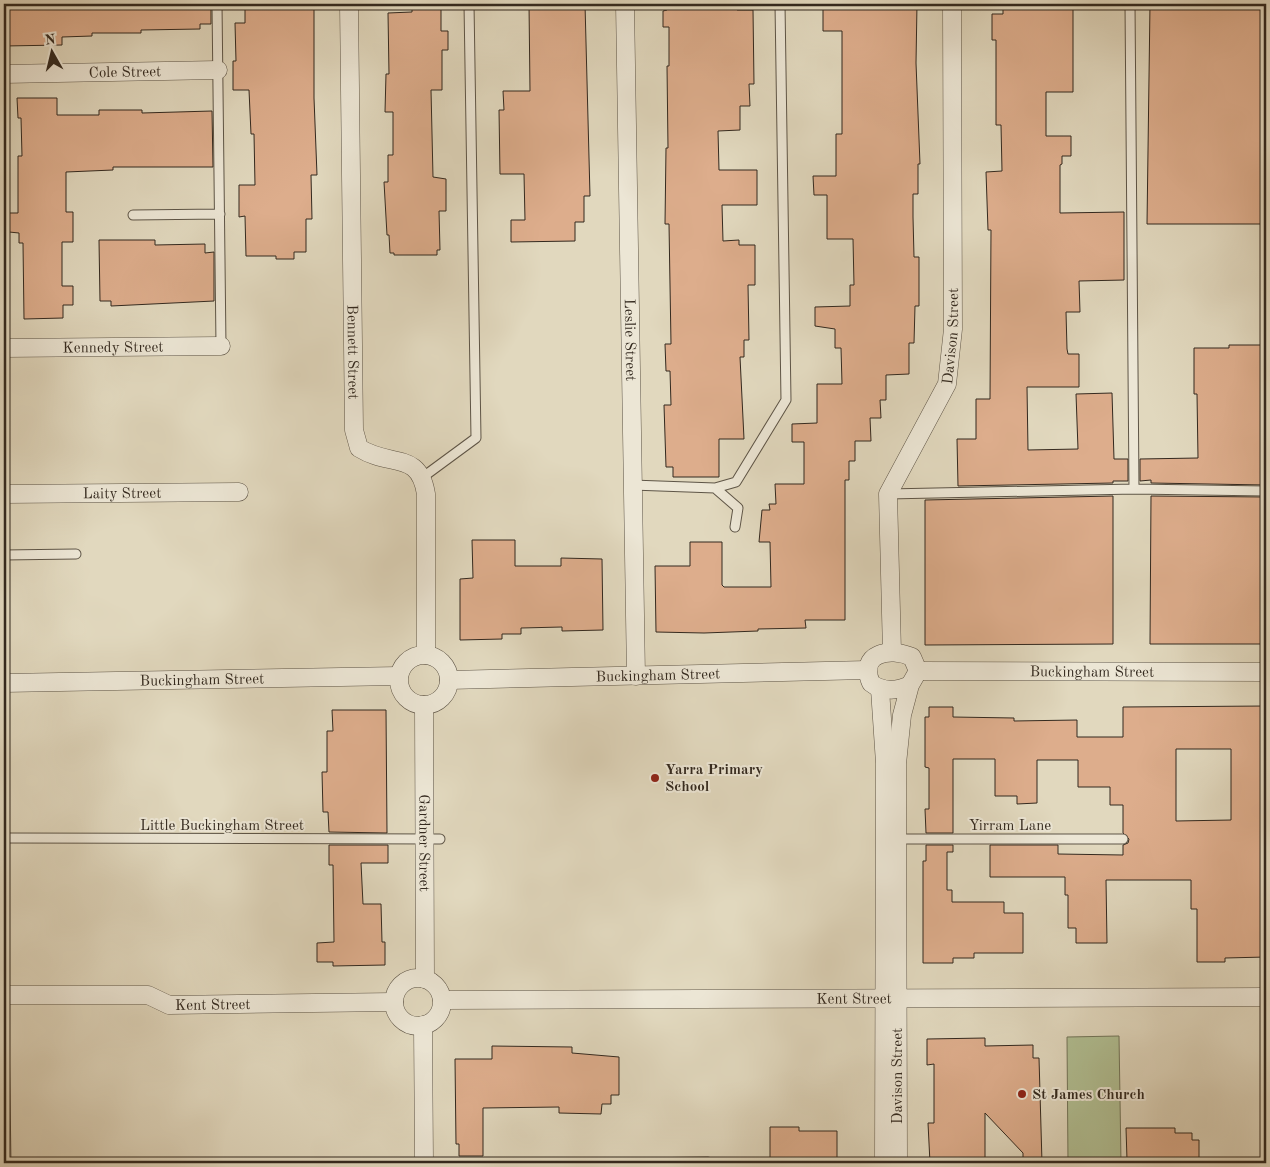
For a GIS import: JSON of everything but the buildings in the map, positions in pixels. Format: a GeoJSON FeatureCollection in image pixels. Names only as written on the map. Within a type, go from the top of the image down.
{"type":"FeatureCollection","features":[{"type":"Feature","properties":{"kind":"street","name":"Bennett Street"},"geometry":{"type":"LineString","coordinates":[[349,4],[354,430],[359,448],[373,456],[412,464],[423,477]]}},
{"type":"Feature","properties":{"kind":"street","name":"Leslie Street"},"geometry":{"type":"LineString","coordinates":[[625,4],[636,676]]}},
{"type":"Feature","properties":{"kind":"street","name":"Davison Street"},"geometry":{"type":"LineString","coordinates":[[892,652],[888,494],[947,384],[952,329],[952,4]]}},
{"type":"Feature","properties":{"kind":"street","name":"Cole Street"},"geometry":{"type":"LineString","coordinates":[[4,74],[218,70]]}},
{"type":"Feature","properties":{"kind":"street","name":"Kennedy Street"},"geometry":{"type":"LineString","coordinates":[[4,348],[221,346]]}},
{"type":"Feature","properties":{"kind":"street"},"geometry":{"type":"LineString","coordinates":[[423,477],[426,494],[426,656]]}},
{"type":"Feature","properties":{"kind":"street","name":"Laity Street"},"geometry":{"type":"LineString","coordinates":[[4,494],[239,492]]}},
{"type":"Feature","properties":{"kind":"street"},"geometry":{"type":"LineString","coordinates":[[892,652],[912,657],[914,678],[896,689],[880,689],[871,683],[867,670],[873,658],[892,652]]}},
{"type":"Feature","properties":{"kind":"street"},"geometry":{"type":"LineString","coordinates":[[426,656],[433,657],[444,666],[449,680],[448,688],[439,700],[424,706],[410,702],[405,697],[401,690],[399,676],[401,669],[411,659],[426,656]]}},
{"type":"Feature","properties":{"kind":"street","name":"Buckingham Street"},"geometry":{"type":"LineString","coordinates":[[449,680],[867,670]]}},
{"type":"Feature","properties":{"kind":"street","name":"Buckingham Street"},"geometry":{"type":"LineString","coordinates":[[914,678],[1266,672]]}},
{"type":"Feature","properties":{"kind":"street","name":"Buckingham Street"},"geometry":{"type":"LineString","coordinates":[[4,683],[399,676]]}},
{"type":"Feature","properties":{"kind":"street","name":"Davison Street"},"geometry":{"type":"LineString","coordinates":[[884,1163],[891,1000],[891,839],[899,736],[914,678]]}},
{"type":"Feature","properties":{"kind":"street","name":"Davison Street"},"geometry":{"type":"LineString","coordinates":[[880,689],[891,839]]}},
{"type":"Feature","properties":{"kind":"street","name":"Gardner Street"},"geometry":{"type":"LineString","coordinates":[[424,706],[432,839],[425,979]]}},
{"type":"Feature","properties":{"kind":"street"},"geometry":{"type":"LineString","coordinates":[[425,979],[436,987],[442,1000],[439,1014],[429,1023],[423,1026],[416,1026],[403,1020],[398,1015],[394,1002],[399,988],[404,983],[410,980],[425,979]]}},
{"type":"Feature","properties":{"kind":"street","name":"Kent Street"},"geometry":{"type":"LineString","coordinates":[[4,996],[148,995],[169,1005],[394,1002]]}},
{"type":"Feature","properties":{"kind":"street","name":"Kent Street"},"geometry":{"type":"LineString","coordinates":[[442,1000],[891,1000],[1266,997]]}},
{"type":"Feature","properties":{"kind":"street","name":"Davison Street"},"geometry":{"type":"LineString","coordinates":[[891,1000],[898,1163]]}},
{"type":"Feature","properties":{"kind":"street"},"geometry":{"type":"LineString","coordinates":[[423,1026],[424,1163]]}},
{"type":"Feature","properties":{"kind":"lane"},"geometry":{"type":"LineString","coordinates":[[217,4],[221,346]]}},
{"type":"Feature","properties":{"kind":"lane"},"geometry":{"type":"LineString","coordinates":[[423,477],[476,438],[469,4]]}},
{"type":"Feature","properties":{"kind":"lane"},"geometry":{"type":"LineString","coordinates":[[632,486],[715,488],[736,482],[786,400],[780,4]]}},
{"type":"Feature","properties":{"kind":"lane"},"geometry":{"type":"LineString","coordinates":[[1130,4],[1134,489]]}},
{"type":"Feature","properties":{"kind":"lane"},"geometry":{"type":"LineString","coordinates":[[133,215],[220,214]]}},
{"type":"Feature","properties":{"kind":"lane"},"geometry":{"type":"LineString","coordinates":[[715,488],[738,508],[736,527]]}},
{"type":"Feature","properties":{"kind":"lane"},"geometry":{"type":"LineString","coordinates":[[888,494],[1134,489],[1266,491]]}},
{"type":"Feature","properties":{"kind":"lane"},"geometry":{"type":"LineString","coordinates":[[4,555],[76,554]]}},
{"type":"Feature","properties":{"kind":"lane","name":"Little Buckingham Street"},"geometry":{"type":"LineString","coordinates":[[4,838],[432,839]]}},
{"type":"Feature","properties":{"kind":"lane","name":"Yirram Lane"},"geometry":{"type":"LineString","coordinates":[[891,839],[1123,838]]}},
{"type":"Feature","properties":{"kind":"lane"},"geometry":{"type":"LineString","coordinates":[[4,1030],[6,1163]]}},
{"type":"Feature","properties":{"kind":"lane"},"geometry":{"type":"LineString","coordinates":[[634,1163],[708,1162]]}},
{"type":"Feature","properties":{"kind":"green space"},"geometry":{"type":"Polygon","coordinates":[[[1119,1036],[1121,1163],[1068,1163],[1067,1037],[1119,1036]]]}},
{"type":"Feature","properties":{"kind":"place","name":"Yarra Primary School"},"geometry":{"type":"Point","coordinates":[655,778]}},
{"type":"Feature","properties":{"kind":"place","name":"St James Church"},"geometry":{"type":"Point","coordinates":[1022,1094]}}]}
